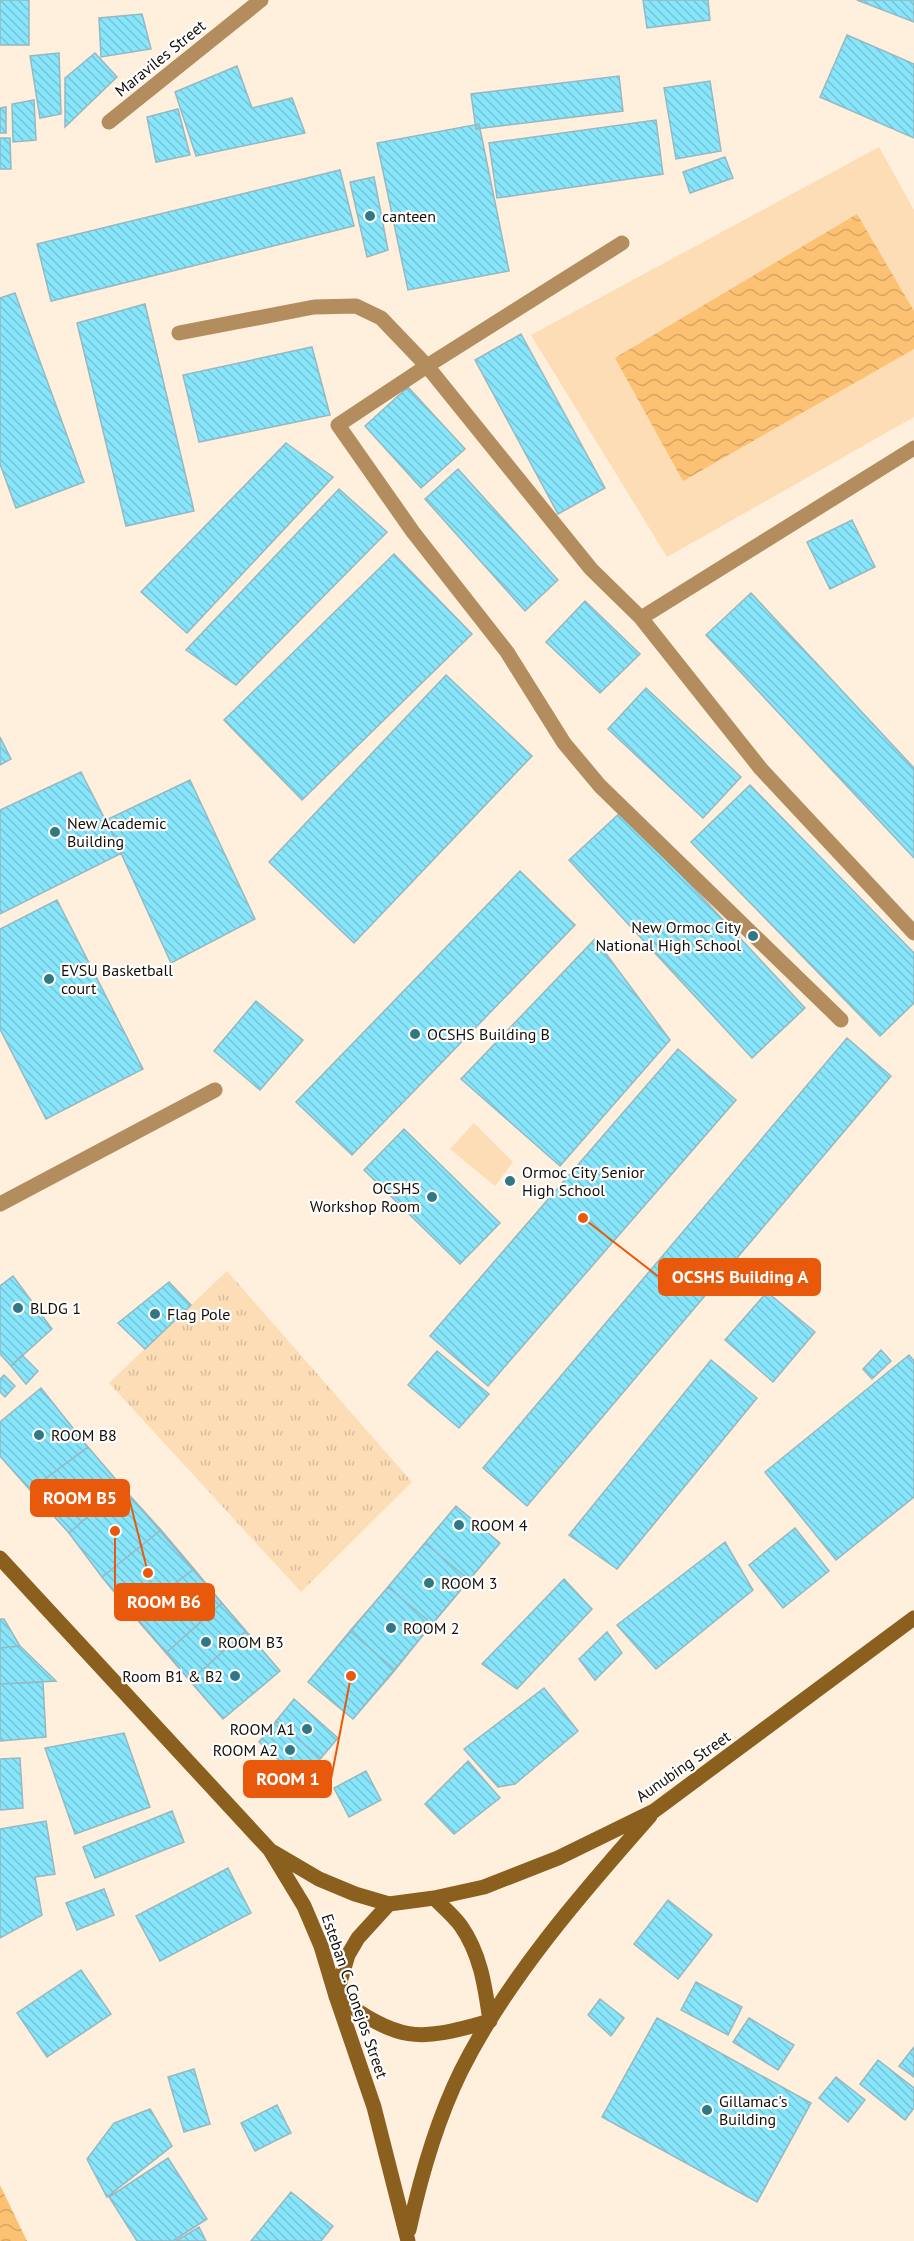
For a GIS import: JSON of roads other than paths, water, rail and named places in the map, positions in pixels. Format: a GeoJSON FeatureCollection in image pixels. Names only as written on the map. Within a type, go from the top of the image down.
{"type":"FeatureCollection","features":[{"type":"Feature","properties":{"kind":"main road","name":"Esteban C. Conejos Street"},"geometry":{"type":"LineString","coordinates":[[0,1558],[270,1850],[304,1906],[321,1946],[374,2107],[408,2237]]}},
{"type":"Feature","properties":{"kind":"main road","name":"Aunubing Street"},"geometry":{"type":"LineString","coordinates":[[388,1904],[434,1898],[484,1887],[537,1866],[654,1811],[914,1618]]}},
{"type":"Feature","properties":{"kind":"main road","name":"Esteban C. Conejos Street"},"geometry":{"type":"LineString","coordinates":[[408,2237],[423,2167],[461,2071],[490,2021],[543,1944],[654,1811]]}},
{"type":"Feature","properties":{"kind":"main road"},"geometry":{"type":"LineString","coordinates":[[270,1850],[319,1879],[355,1894],[388,1904],[358,1938],[348,1955],[336,1996],[394,2031],[416,2035],[451,2032],[490,2021],[484,1980],[476,1951],[460,1924],[434,1898]]}},
{"type":"Feature","properties":{"kind":"street","name":"Maraviles Street"},"geometry":{"type":"LineString","coordinates":[[109,122],[261,0]]}},
{"type":"Feature","properties":{"kind":"street"},"geometry":{"type":"LineString","coordinates":[[622,243],[338,425],[413,532],[507,652],[572,753],[600,786],[841,1020]]}},
{"type":"Feature","properties":{"kind":"street"},"geometry":{"type":"LineString","coordinates":[[178,333],[314,307],[356,306],[381,318],[427,366],[591,569],[641,618],[761,769],[914,933]]}},
{"type":"Feature","properties":{"kind":"street"},"geometry":{"type":"LineString","coordinates":[[641,618],[914,448]]}},
{"type":"Feature","properties":{"kind":"street"},"geometry":{"type":"LineString","coordinates":[[0,1204],[215,1090]]}},
{"type":"Feature","properties":{"kind":"water"},"geometry":{"type":"Polygon","coordinates":[[[857,214],[914,311],[914,349],[683,481],[615,358],[857,214]]]}},
{"type":"Feature","properties":{"kind":"water"},"geometry":{"type":"Polygon","coordinates":[[[0,2185],[27,2241],[0,2241],[0,2185]]]}},
{"type":"Feature","properties":{"kind":"place","name":"canteen"},"geometry":{"type":"Point","coordinates":[370,216]}},
{"type":"Feature","properties":{"kind":"place","name":"New Academic Building"},"geometry":{"type":"Point","coordinates":[55,832]}},
{"type":"Feature","properties":{"kind":"place","name":"New Ormoc City National High School"},"geometry":{"type":"Point","coordinates":[753,936]}},
{"type":"Feature","properties":{"kind":"place","name":"EVSU Basketball court"},"geometry":{"type":"Point","coordinates":[49,979]}},
{"type":"Feature","properties":{"kind":"place","name":"OCSHS Building B"},"geometry":{"type":"Point","coordinates":[415,1034]}},
{"type":"Feature","properties":{"kind":"place","name":"Ormoc City Senior High School"},"geometry":{"type":"Point","coordinates":[510,1181]}},
{"type":"Feature","properties":{"kind":"place","name":"OCSHS Workshop Room"},"geometry":{"type":"Point","coordinates":[432,1197]}},
{"type":"Feature","properties":{"kind":"place","name":"OCSHS Building A"},"geometry":{"type":"Point","coordinates":[583,1218]}},
{"type":"Feature","properties":{"kind":"place","name":"BLDG 1"},"geometry":{"type":"Point","coordinates":[18,1308]}},
{"type":"Feature","properties":{"kind":"place","name":"Flag Pole"},"geometry":{"type":"Point","coordinates":[155,1314]}},
{"type":"Feature","properties":{"kind":"place","name":"ROOM B8"},"geometry":{"type":"Point","coordinates":[39,1435]}},
{"type":"Feature","properties":{"kind":"place","name":"ROOM 4"},"geometry":{"type":"Point","coordinates":[459,1525]}},
{"type":"Feature","properties":{"kind":"place","name":"ROOM B6"},"geometry":{"type":"Point","coordinates":[115,1531]}},
{"type":"Feature","properties":{"kind":"place","name":"ROOM B5"},"geometry":{"type":"Point","coordinates":[148,1573]}},
{"type":"Feature","properties":{"kind":"place","name":"ROOM 3"},"geometry":{"type":"Point","coordinates":[429,1583]}},
{"type":"Feature","properties":{"kind":"place","name":"ROOM 2"},"geometry":{"type":"Point","coordinates":[391,1628]}},
{"type":"Feature","properties":{"kind":"place","name":"ROOM B3"},"geometry":{"type":"Point","coordinates":[206,1642]}},
{"type":"Feature","properties":{"kind":"place","name":"Room B1 & B2"},"geometry":{"type":"Point","coordinates":[235,1676]}},
{"type":"Feature","properties":{"kind":"place","name":"ROOM 1"},"geometry":{"type":"Point","coordinates":[351,1676]}},
{"type":"Feature","properties":{"kind":"place","name":"ROOM A1"},"geometry":{"type":"Point","coordinates":[307,1729]}},
{"type":"Feature","properties":{"kind":"place","name":"ROOM A2"},"geometry":{"type":"Point","coordinates":[290,1750]}},
{"type":"Feature","properties":{"kind":"place","name":"Gillamac's Building"},"geometry":{"type":"Point","coordinates":[707,2110]}}]}
